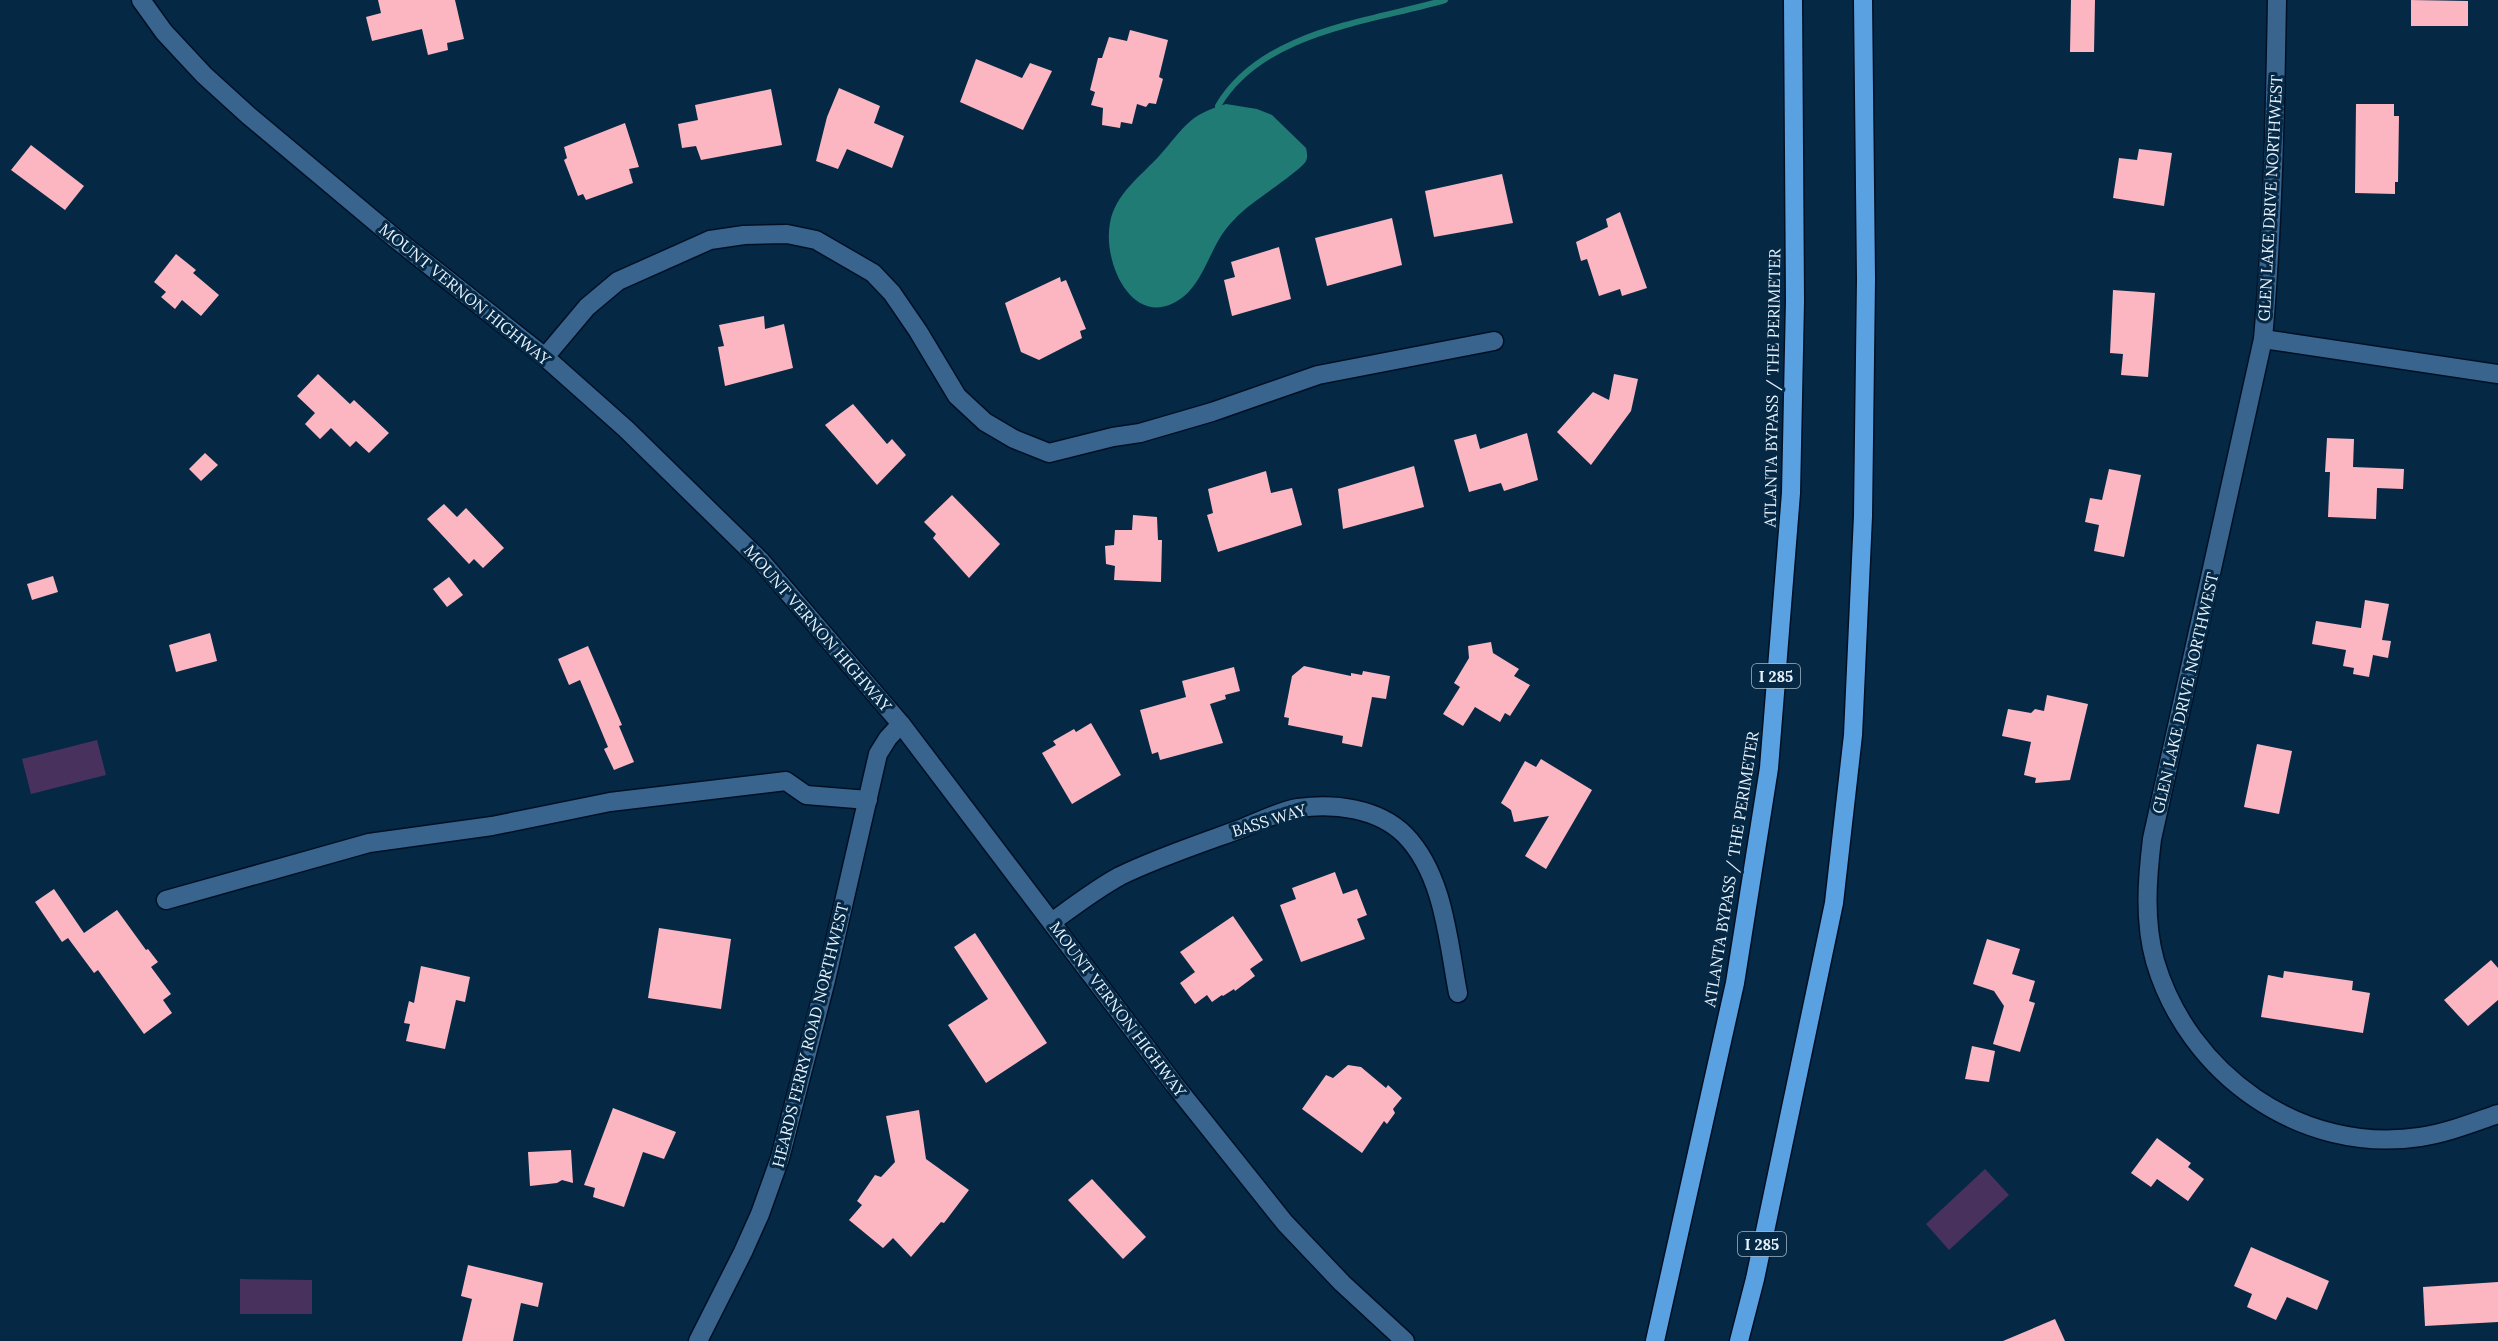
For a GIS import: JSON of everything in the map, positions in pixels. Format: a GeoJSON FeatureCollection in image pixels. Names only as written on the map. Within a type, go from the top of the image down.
{"type":"FeatureCollection","features":[{"type":"Feature","properties":{"kind":"highway","name":"ATLANTA BYPASS / THE PERIMETER"},"geometry":{"type":"LineString","coordinates":[[1655,1341],[1736,982],[1769,768],[1791,493],[1795,301],[1793,0]]}},
{"type":"Feature","properties":{"kind":"highway","name":"I 285"},"geometry":{"type":"LineString","coordinates":[[1739,1341],[1755,1279],[1834,903],[1853,735],[1864,457],[1866,279],[1863,0]]}},
{"type":"Feature","properties":{"kind":"street","name":"MOUNT VERNON HIGHWAY"},"geometry":{"type":"LineString","coordinates":[[141,0],[164,32],[188,58],[248,115],[378,224],[545,357],[626,429],[761,561],[901,724],[1174,1084],[1285,1223],[1342,1283],[1405,1341]]}},
{"type":"Feature","properties":{"kind":"street","name":"GLEN LAKE DRIVE NORTHWEST"},"geometry":{"type":"LineString","coordinates":[[2277,0],[2275,145],[2264,339],[2152,839],[2146,883],[2150,936],[2155,961],[2177,1014],[2200,1048],[2229,1080],[2252,1098],[2304,1125],[2350,1136],[2389,1139],[2418,1138],[2450,1131],[2498,1114]]}},
{"type":"Feature","properties":{"kind":"street"},"geometry":{"type":"LineString","coordinates":[[545,357],[587,307],[618,280],[710,240],[744,235],[787,234],[816,240],[873,273],[892,293],[918,331],[957,396],[985,422],[1014,439],[1050,453],[1113,437],[1140,433],[1212,412],[1318,375],[1494,341]]}},
{"type":"Feature","properties":{"kind":"street"},"geometry":{"type":"LineString","coordinates":[[2264,339],[2498,374]]}},
{"type":"Feature","properties":{"kind":"street","name":"HEARDS FERRY ROAD NORTHWEST"},"geometry":{"type":"LineString","coordinates":[[698,1341],[728,1286],[780,1158],[808,1054],[878,754],[901,724]]}},
{"type":"Feature","properties":{"kind":"street"},"geometry":{"type":"LineString","coordinates":[[166,900],[369,843],[492,826],[610,802],[786,781],[806,795],[867,800]]}},
{"type":"Feature","properties":{"kind":"street","name":"BASS WAY"},"geometry":{"type":"LineString","coordinates":[[1052,922],[1092,892],[1120,876],[1208,840],[1295,808],[1331,806],[1353,809],[1370,814],[1404,835],[1429,870],[1436,889],[1458,993]]}},
{"type":"Feature","properties":{"kind":"shaded area"},"geometry":{"type":"Polygon","coordinates":[[[1226,104],[1257,109],[1272,115],[1306,148],[1307,159],[1297,171],[1249,206],[1230,224],[1221,236],[1200,277],[1183,297],[1166,306],[1150,307],[1137,301],[1117,274],[1111,257],[1109,239],[1113,213],[1123,194],[1188,123],[1213,108],[1226,104]]]}},
{"type":"Feature","properties":{"kind":"shaded area"},"geometry":{"type":"Polygon","coordinates":[[[97,740],[106,775],[31,794],[22,759],[97,740]]]}},
{"type":"Feature","properties":{"kind":"shaded area"},"geometry":{"type":"Polygon","coordinates":[[[1985,1169],[2009,1195],[1949,1250],[1926,1224],[1985,1169]]]}},
{"type":"Feature","properties":{"kind":"shaded area"},"geometry":{"type":"Polygon","coordinates":[[[240,1279],[312,1280],[312,1314],[240,1314],[240,1279]]]}},
{"type":"Feature","properties":{"kind":"building"},"geometry":{"type":"Polygon","coordinates":[[[378,0],[455,0],[464,39],[447,43],[448,50],[428,55],[422,29],[372,41],[366,17],[381,13],[378,0]]]}},
{"type":"Feature","properties":{"kind":"building"},"geometry":{"type":"Polygon","coordinates":[[[2071,0],[2095,0],[2094,52],[2070,52],[2071,0]]]}},
{"type":"Feature","properties":{"kind":"building"},"geometry":{"type":"Polygon","coordinates":[[[2411,0],[2468,1],[2468,26],[2411,26],[2411,0]]]}},
{"type":"Feature","properties":{"kind":"building"},"geometry":{"type":"Polygon","coordinates":[[[1130,30],[1168,40],[1159,77],[1163,79],[1156,104],[1149,103],[1146,107],[1137,104],[1132,124],[1121,122],[1120,128],[1102,125],[1103,108],[1091,105],[1095,92],[1090,90],[1098,58],[1102,58],[1109,37],[1127,41],[1130,30]]]}},
{"type":"Feature","properties":{"kind":"building"},"geometry":{"type":"Polygon","coordinates":[[[976,59],[1022,78],[1030,63],[1052,71],[1023,130],[960,102],[976,59]]]}},
{"type":"Feature","properties":{"kind":"building"},"geometry":{"type":"Polygon","coordinates":[[[839,88],[880,106],[874,123],[904,136],[892,168],[847,149],[838,169],[816,161],[827,117],[839,88]]]}},
{"type":"Feature","properties":{"kind":"building"},"geometry":{"type":"Polygon","coordinates":[[[771,89],[782,145],[701,160],[696,146],[682,148],[678,124],[698,120],[695,105],[771,89]]]}},
{"type":"Feature","properties":{"kind":"building"},"geometry":{"type":"Polygon","coordinates":[[[2356,104],[2394,104],[2394,116],[2399,116],[2398,182],[2395,182],[2395,194],[2355,193],[2356,104]]]}},
{"type":"Feature","properties":{"kind":"building"},"geometry":{"type":"Polygon","coordinates":[[[625,123],[639,167],[629,169],[633,183],[586,200],[583,194],[578,196],[564,160],[567,158],[564,147],[625,123]]]}},
{"type":"Feature","properties":{"kind":"building"},"geometry":{"type":"Polygon","coordinates":[[[31,145],[84,186],[65,210],[11,170],[31,145]]]}},
{"type":"Feature","properties":{"kind":"building"},"geometry":{"type":"Polygon","coordinates":[[[2139,149],[2172,153],[2164,206],[2113,198],[2119,158],[2137,160],[2139,149]]]}},
{"type":"Feature","properties":{"kind":"building"},"geometry":{"type":"Polygon","coordinates":[[[1502,174],[1513,223],[1434,237],[1425,191],[1502,174]]]}},
{"type":"Feature","properties":{"kind":"building"},"geometry":{"type":"Polygon","coordinates":[[[1620,212],[1647,288],[1622,296],[1620,289],[1599,296],[1587,259],[1581,261],[1576,242],[1608,227],[1606,219],[1620,212]]]}},
{"type":"Feature","properties":{"kind":"building"},"geometry":{"type":"Polygon","coordinates":[[[1392,218],[1402,265],[1327,286],[1315,238],[1392,218]]]}},
{"type":"Feature","properties":{"kind":"building"},"geometry":{"type":"Polygon","coordinates":[[[1279,247],[1291,299],[1232,316],[1224,280],[1235,277],[1231,262],[1279,247]]]}},
{"type":"Feature","properties":{"kind":"building"},"geometry":{"type":"Polygon","coordinates":[[[176,254],[196,270],[193,273],[219,295],[201,316],[182,300],[175,309],[161,297],[166,292],[154,282],[176,254]]]}},
{"type":"Feature","properties":{"kind":"building"},"geometry":{"type":"Polygon","coordinates":[[[1060,277],[1061,282],[1066,280],[1086,329],[1080,331],[1082,338],[1039,360],[1021,352],[1005,303],[1060,277]]]}},
{"type":"Feature","properties":{"kind":"building"},"geometry":{"type":"Polygon","coordinates":[[[2113,290],[2155,293],[2148,377],[2121,375],[2123,354],[2110,353],[2113,290]]]}},
{"type":"Feature","properties":{"kind":"building"},"geometry":{"type":"Polygon","coordinates":[[[764,316],[765,329],[784,324],[793,368],[725,386],[718,347],[724,346],[719,325],[764,316]]]}},
{"type":"Feature","properties":{"kind":"building"},"geometry":{"type":"Polygon","coordinates":[[[318,374],[350,404],[354,400],[389,433],[369,453],[356,441],[350,447],[331,428],[320,439],[305,424],[315,413],[297,396],[318,374]]]}},
{"type":"Feature","properties":{"kind":"building"},"geometry":{"type":"Polygon","coordinates":[[[1614,374],[1638,379],[1631,411],[1591,465],[1557,432],[1593,392],[1609,400],[1614,374]]]}},
{"type":"Feature","properties":{"kind":"building"},"geometry":{"type":"Polygon","coordinates":[[[853,404],[887,444],[892,439],[906,455],[877,485],[825,425],[853,404]]]}},
{"type":"Feature","properties":{"kind":"building"},"geometry":{"type":"Polygon","coordinates":[[[1527,433],[1538,480],[1504,491],[1501,483],[1469,492],[1454,440],[1476,434],[1480,449],[1527,433]]]}},
{"type":"Feature","properties":{"kind":"building"},"geometry":{"type":"Polygon","coordinates":[[[2327,438],[2354,439],[2353,467],[2404,469],[2403,489],[2377,488],[2376,519],[2328,517],[2330,472],[2325,472],[2327,438]]]}},
{"type":"Feature","properties":{"kind":"building"},"geometry":{"type":"Polygon","coordinates":[[[205,453],[218,465],[201,481],[189,469],[205,453]]]}},
{"type":"Feature","properties":{"kind":"building"},"geometry":{"type":"Polygon","coordinates":[[[1414,466],[1424,507],[1343,529],[1338,489],[1414,466]]]}},
{"type":"Feature","properties":{"kind":"building"},"geometry":{"type":"Polygon","coordinates":[[[2109,469],[2141,475],[2124,557],[2094,551],[2099,525],[2085,522],[2090,498],[2102,500],[2109,469]]]}},
{"type":"Feature","properties":{"kind":"building"},"geometry":{"type":"Polygon","coordinates":[[[1266,471],[1271,493],[1292,488],[1302,525],[1218,552],[1207,515],[1213,513],[1208,489],[1266,471]]]}},
{"type":"Feature","properties":{"kind":"building"},"geometry":{"type":"Polygon","coordinates":[[[952,495],[1000,544],[969,578],[933,538],[936,534],[924,522],[952,495]]]}},
{"type":"Feature","properties":{"kind":"building"},"geometry":{"type":"Polygon","coordinates":[[[444,504],[457,517],[466,508],[504,548],[483,568],[474,559],[469,564],[427,519],[444,504]]]}},
{"type":"Feature","properties":{"kind":"building"},"geometry":{"type":"Polygon","coordinates":[[[1133,515],[1157,517],[1158,540],[1162,540],[1161,582],[1114,580],[1115,566],[1106,564],[1105,546],[1114,545],[1115,530],[1132,530],[1133,515]]]}},
{"type":"Feature","properties":{"kind":"building"},"geometry":{"type":"Polygon","coordinates":[[[53,576],[58,592],[32,600],[27,584],[53,576]]]}},
{"type":"Feature","properties":{"kind":"building"},"geometry":{"type":"Polygon","coordinates":[[[449,577],[463,595],[447,607],[433,589],[449,577]]]}},
{"type":"Feature","properties":{"kind":"building"},"geometry":{"type":"Polygon","coordinates":[[[2365,600],[2389,604],[2382,640],[2391,641],[2388,658],[2373,655],[2369,677],[2353,674],[2354,668],[2343,666],[2346,650],[2312,644],[2316,621],[2361,628],[2365,600]]]}},
{"type":"Feature","properties":{"kind":"building"},"geometry":{"type":"Polygon","coordinates":[[[210,633],[217,661],[176,672],[169,645],[210,633]]]}},
{"type":"Feature","properties":{"kind":"building"},"geometry":{"type":"Polygon","coordinates":[[[1491,642],[1493,653],[1519,669],[1514,676],[1530,685],[1510,716],[1505,713],[1500,722],[1475,707],[1463,726],[1443,714],[1460,687],[1454,683],[1469,658],[1468,646],[1491,642]]]}},
{"type":"Feature","properties":{"kind":"building"},"geometry":{"type":"Polygon","coordinates":[[[588,646],[622,725],[619,726],[634,762],[614,770],[604,749],[608,747],[580,680],[569,685],[558,659],[588,646]]]}},
{"type":"Feature","properties":{"kind":"building"},"geometry":{"type":"Polygon","coordinates":[[[1304,666],[1351,676],[1351,673],[1362,675],[1363,671],[1390,676],[1386,699],[1372,697],[1362,747],[1342,743],[1343,736],[1288,725],[1289,718],[1284,717],[1292,676],[1304,666]]]}},
{"type":"Feature","properties":{"kind":"building"},"geometry":{"type":"Polygon","coordinates":[[[1234,667],[1240,691],[1225,695],[1226,699],[1210,704],[1223,743],[1160,760],[1158,752],[1152,754],[1140,710],[1186,697],[1182,681],[1234,667]]]}},
{"type":"Feature","properties":{"kind":"building"},"geometry":{"type":"Polygon","coordinates":[[[2047,695],[2088,704],[2070,780],[2035,783],[2036,778],[2024,775],[2031,742],[2002,736],[2008,709],[2031,713],[2035,709],[2044,711],[2047,695]]]}},
{"type":"Feature","properties":{"kind":"building"},"geometry":{"type":"Polygon","coordinates":[[[1091,723],[1121,775],[1072,804],[1042,753],[1056,745],[1053,741],[1074,729],[1076,732],[1091,723]]]}},
{"type":"Feature","properties":{"kind":"building"},"geometry":{"type":"Polygon","coordinates":[[[2257,744],[2292,751],[2279,814],[2244,807],[2257,744]]]}},
{"type":"Feature","properties":{"kind":"building"},"geometry":{"type":"Polygon","coordinates":[[[1541,759],[1592,790],[1546,869],[1525,856],[1549,816],[1514,822],[1511,810],[1501,803],[1525,761],[1536,767],[1541,759]]]}},
{"type":"Feature","properties":{"kind":"building"},"geometry":{"type":"Polygon","coordinates":[[[1335,872],[1343,894],[1357,889],[1367,915],[1357,919],[1365,939],[1301,962],[1280,905],[1296,899],[1292,888],[1335,872]]]}},
{"type":"Feature","properties":{"kind":"building"},"geometry":{"type":"Polygon","coordinates":[[[54,889],[84,933],[117,910],[146,950],[148,949],[158,962],[151,967],[171,994],[163,1000],[172,1013],[144,1034],[98,970],[94,973],[68,938],[62,942],[35,902],[54,889]]]}},
{"type":"Feature","properties":{"kind":"building"},"geometry":{"type":"Polygon","coordinates":[[[1233,916],[1263,960],[1250,969],[1255,976],[1235,991],[1234,989],[1212,1002],[1207,995],[1195,1004],[1180,983],[1195,972],[1180,952],[1233,916]]]}},
{"type":"Feature","properties":{"kind":"building"},"geometry":{"type":"Polygon","coordinates":[[[659,928],[731,939],[721,1009],[648,998],[659,928]]]}},
{"type":"Feature","properties":{"kind":"building"},"geometry":{"type":"Polygon","coordinates":[[[975,933],[1047,1043],[986,1083],[948,1025],[988,999],[954,947],[975,933]]]}},
{"type":"Feature","properties":{"kind":"building"},"geometry":{"type":"Polygon","coordinates":[[[1987,939],[2020,949],[2012,974],[2035,981],[2029,1001],[2035,1003],[2020,1052],[1993,1044],[2004,1006],[1994,991],[1973,984],[1987,939]]]}},
{"type":"Feature","properties":{"kind":"building"},"geometry":{"type":"Polygon","coordinates":[[[2491,960],[2498,968],[2498,1000],[2468,1026],[2444,1000],[2491,960]]]}},
{"type":"Feature","properties":{"kind":"building"},"geometry":{"type":"Polygon","coordinates":[[[421,966],[470,977],[465,1002],[456,1000],[445,1049],[406,1041],[410,1024],[404,1023],[409,1001],[414,1003],[421,966]]]}},
{"type":"Feature","properties":{"kind":"building"},"geometry":{"type":"Polygon","coordinates":[[[2284,971],[2353,981],[2352,990],[2370,993],[2363,1033],[2261,1017],[2268,975],[2283,978],[2284,971]]]}},
{"type":"Feature","properties":{"kind":"building"},"geometry":{"type":"Polygon","coordinates":[[[1972,1046],[1995,1051],[1989,1082],[1965,1079],[1972,1046]]]}},
{"type":"Feature","properties":{"kind":"building"},"geometry":{"type":"Polygon","coordinates":[[[1348,1065],[1361,1067],[1386,1088],[1388,1085],[1402,1098],[1393,1109],[1395,1113],[1387,1124],[1384,1121],[1362,1153],[1302,1109],[1326,1075],[1333,1078],[1348,1065]]]}},
{"type":"Feature","properties":{"kind":"building"},"geometry":{"type":"Polygon","coordinates":[[[613,1108],[676,1132],[664,1159],[643,1152],[624,1207],[593,1197],[595,1188],[584,1185],[613,1108]]]}},
{"type":"Feature","properties":{"kind":"building"},"geometry":{"type":"Polygon","coordinates":[[[919,1110],[926,1159],[969,1190],[944,1223],[941,1222],[911,1257],[893,1238],[883,1248],[849,1220],[862,1205],[857,1201],[875,1175],[881,1177],[895,1162],[886,1116],[919,1110]]]}},
{"type":"Feature","properties":{"kind":"building"},"geometry":{"type":"Polygon","coordinates":[[[2157,1138],[2191,1163],[2188,1167],[2204,1179],[2188,1201],[2157,1179],[2151,1187],[2131,1173],[2157,1138]]]}},
{"type":"Feature","properties":{"kind":"building"},"geometry":{"type":"Polygon","coordinates":[[[571,1150],[573,1183],[562,1180],[557,1183],[530,1186],[528,1152],[571,1150]]]}},
{"type":"Feature","properties":{"kind":"building"},"geometry":{"type":"Polygon","coordinates":[[[1092,1179],[1146,1237],[1123,1259],[1068,1200],[1092,1179]]]}},
{"type":"Feature","properties":{"kind":"building"},"geometry":{"type":"Polygon","coordinates":[[[2251,1247],[2329,1281],[2317,1310],[2287,1297],[2276,1320],[2247,1307],[2252,1294],[2234,1286],[2251,1247]]]}},
{"type":"Feature","properties":{"kind":"building"},"geometry":{"type":"Polygon","coordinates":[[[468,1265],[543,1283],[538,1307],[521,1303],[513,1341],[462,1341],[472,1299],[461,1296],[468,1265]]]}},
{"type":"Feature","properties":{"kind":"building"},"geometry":{"type":"Polygon","coordinates":[[[2498,1282],[2498,1322],[2425,1326],[2423,1287],[2498,1282]]]}},
{"type":"Feature","properties":{"kind":"building"},"geometry":{"type":"Polygon","coordinates":[[[2055,1319],[2065,1341],[2003,1341],[2055,1319]]]}},
{"type":"Feature","properties":{"kind":"waterway"},"geometry":{"type":"LineString","coordinates":[[1218,106],[1237,81],[1261,61],[1289,45],[1351,23],[1445,0]]}}]}
